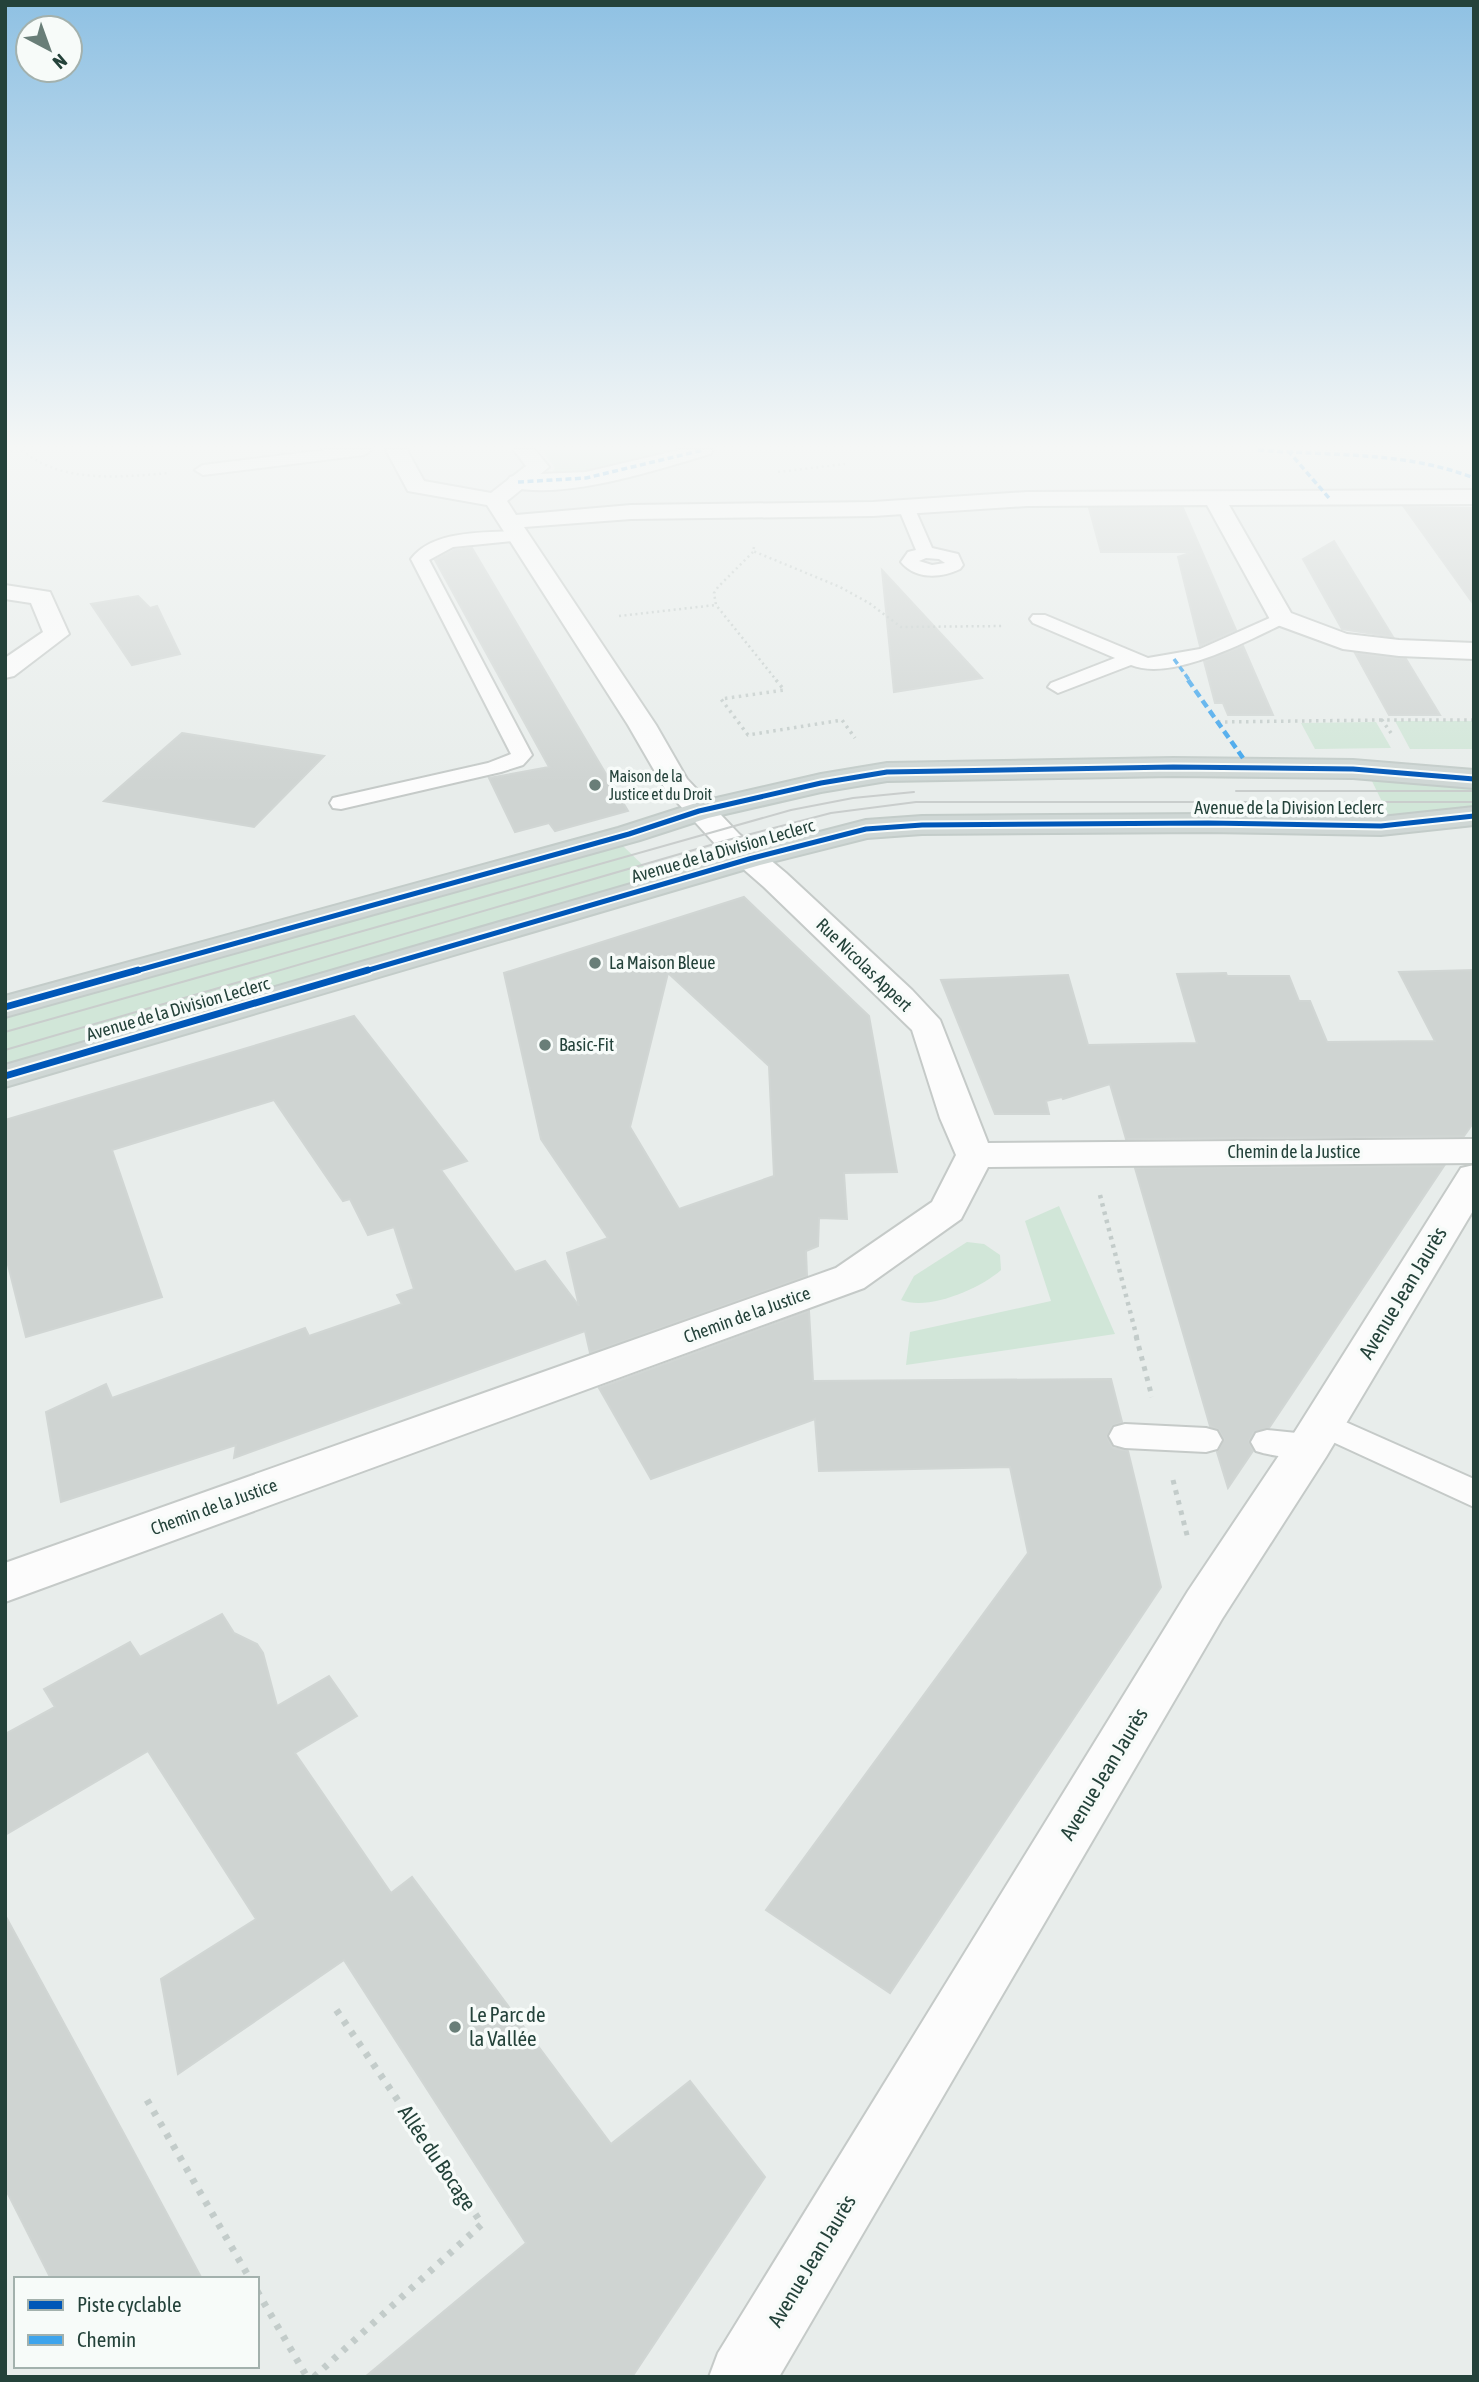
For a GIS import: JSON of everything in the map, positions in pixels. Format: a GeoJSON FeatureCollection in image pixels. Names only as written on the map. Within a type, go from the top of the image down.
{"type":"FeatureCollection","features":[{"type":"Feature","properties":{"kind":"main road","name":"Avenue de la Division Leclerc"},"geometry":{"type":"LineString","coordinates":[[5,1007],[602,841],[699,811],[852,777],[912,771],[1173,767],[1353,769],[1474,779]]}},
{"type":"Feature","properties":{"kind":"main road","name":"Avenue de la Division Leclerc"},"geometry":{"type":"LineString","coordinates":[[5,1076],[749,859],[866,829],[922,825],[1208,823],[1381,826],[1474,816]]}},
{"type":"Feature","properties":{"kind":"street","name":"Rue Nicolas Appert"},"geometry":{"type":"LineString","coordinates":[[535,561],[642,725],[675,783],[699,811],[900,997],[928,1027],[958,1118],[975,1155]]}},
{"type":"Feature","properties":{"kind":"street"},"geometry":{"type":"LineString","coordinates":[[1249,561],[1281,618],[1343,641],[1399,648],[1474,651]]}},
{"type":"Feature","properties":{"kind":"street"},"geometry":{"type":"LineString","coordinates":[[5,592],[41,597],[55,634],[5,670]]}},
{"type":"Feature","properties":{"kind":"street","name":"Chemin de la Justice"},"geometry":{"type":"LineString","coordinates":[[5,1583],[850,1278],[947,1210],[975,1155],[1474,1151]]}},
{"type":"Feature","properties":{"kind":"street","name":"Avenue Jean Jaurès"},"geometry":{"type":"LineString","coordinates":[[742,2377],[1205,1605],[1300,1437],[1474,1177]]}},
{"type":"Feature","properties":{"kind":"lane"},"geometry":{"type":"LineString","coordinates":[[341,803],[494,768],[516,761],[523,755],[422,561]]}},
{"type":"Feature","properties":{"kind":"lane"},"geometry":{"type":"LineString","coordinates":[[1039,619],[1146,664],[1205,654],[1281,618]]}},
{"type":"Feature","properties":{"kind":"lane"},"geometry":{"type":"LineString","coordinates":[[1058,687],[1131,658]]}},
{"type":"Feature","properties":{"kind":"lane"},"geometry":{"type":"LineString","coordinates":[[1125,1436],[1206,1440]]}},
{"type":"Feature","properties":{"kind":"lane"},"geometry":{"type":"LineString","coordinates":[[1300,1437],[1474,1494]]}},
{"type":"Feature","properties":{"kind":"path"},"geometry":{"type":"LineString","coordinates":[[746,561],[719,584],[714,593],[716,605],[784,690],[721,699],[748,735],[842,720],[856,739]]}},
{"type":"Feature","properties":{"kind":"path"},"geometry":{"type":"LineString","coordinates":[[778,561],[840,587],[869,603],[901,627],[998,627],[1039,619]]}},
{"type":"Feature","properties":{"kind":"path"},"geometry":{"type":"LineString","coordinates":[[576,622],[716,605]]}},
{"type":"Feature","properties":{"kind":"path"},"geometry":{"type":"LineString","coordinates":[[1382,720],[1395,739]]}},
{"type":"Feature","properties":{"kind":"path"},"geometry":{"type":"LineString","coordinates":[[1218,722],[1474,720]]}},
{"type":"Feature","properties":{"kind":"path"},"geometry":{"type":"LineString","coordinates":[[1089,1154],[1205,1605]]}},
{"type":"Feature","properties":{"kind":"path"},"geometry":{"type":"LineString","coordinates":[[147,2100],[249,2277]]}},
{"type":"Feature","properties":{"kind":"path"},"geometry":{"type":"LineString","coordinates":[[259,2294],[307,2377]]}},
{"type":"Feature","properties":{"kind":"green space"},"geometry":{"type":"Polygon","coordinates":[[[1395,721],[1474,721],[1474,749],[1410,749],[1395,721]]]}},
{"type":"Feature","properties":{"kind":"green space"},"geometry":{"type":"Polygon","coordinates":[[[1376,722],[1391,748],[1315,749],[1301,723],[1376,722]]]}},
{"type":"Feature","properties":{"kind":"green space"},"geometry":{"type":"Polygon","coordinates":[[[1369,775],[1474,784],[1474,811],[1390,818],[1369,775]]]}},
{"type":"Feature","properties":{"kind":"green space"},"geometry":{"type":"Polygon","coordinates":[[[621,844],[655,877],[5,1066],[5,1016],[621,844]]]}},
{"type":"Feature","properties":{"kind":"green space"},"geometry":{"type":"Polygon","coordinates":[[[1059,1206],[1115,1334],[906,1365],[910,1332],[1051,1301],[1025,1221],[1059,1206]]]}},
{"type":"Feature","properties":{"kind":"green space"},"geometry":{"type":"Polygon","coordinates":[[[967,1242],[984,1244],[1000,1255],[1001,1270],[980,1284],[953,1296],[925,1303],[901,1300],[914,1276],[967,1242]]]}},
{"type":"Feature","properties":{"kind":"building"},"geometry":{"type":"Polygon","coordinates":[[[436,561],[480,561],[628,811],[555,831],[549,823],[515,832],[489,778],[549,767],[436,561]]]}},
{"type":"Feature","properties":{"kind":"building"},"geometry":{"type":"Polygon","coordinates":[[[1179,561],[1206,561],[1236,630],[1200,646],[1179,561]]]}},
{"type":"Feature","properties":{"kind":"building"},"geometry":{"type":"Polygon","coordinates":[[[1304,561],[1346,561],[1393,637],[1342,629],[1304,561]]]}},
{"type":"Feature","properties":{"kind":"building"},"geometry":{"type":"Polygon","coordinates":[[[1443,561],[1474,561],[1474,605],[1443,561]]]}},
{"type":"Feature","properties":{"kind":"building"},"geometry":{"type":"Polygon","coordinates":[[[882,570],[982,678],[894,692],[882,570]]]}},
{"type":"Feature","properties":{"kind":"building"},"geometry":{"type":"Polygon","coordinates":[[[138,596],[150,608],[157,606],[180,654],[132,665],[91,604],[138,596]]]}},
{"type":"Feature","properties":{"kind":"building"},"geometry":{"type":"Polygon","coordinates":[[[1243,646],[1273,715],[1228,715],[1223,703],[1215,703],[1204,661],[1243,646]]]}},
{"type":"Feature","properties":{"kind":"building"},"geometry":{"type":"Polygon","coordinates":[[[1355,653],[1406,659],[1440,715],[1389,715],[1355,653]]]}},
{"type":"Feature","properties":{"kind":"building"},"geometry":{"type":"Polygon","coordinates":[[[182,733],[324,756],[254,827],[104,801],[182,733]]]}},
{"type":"Feature","properties":{"kind":"building"},"geometry":{"type":"Polygon","coordinates":[[[744,897],[869,1016],[897,1172],[844,1173],[847,1219],[819,1218],[818,1246],[806,1251],[807,1276],[590,1353],[585,1331],[234,1458],[236,1445],[61,1502],[46,1412],[106,1384],[112,1398],[305,1328],[309,1336],[402,1304],[397,1295],[414,1289],[394,1227],[368,1235],[350,1199],[343,1201],[274,1100],[112,1150],[162,1297],[26,1337],[5,1253],[5,1120],[354,1016],[467,1161],[441,1170],[515,1272],[545,1261],[579,1306],[567,1253],[608,1238],[541,1139],[504,973],[744,897]],[[668,973],[630,1127],[679,1209],[774,1176],[769,1066],[668,973]]]}},
{"type":"Feature","properties":{"kind":"building"},"geometry":{"type":"Polygon","coordinates":[[[1474,970],[1474,1122],[1464,1136],[1126,1139],[1110,1084],[1063,1099],[1062,1097],[1046,1101],[1049,1114],[995,1114],[941,980],[1068,975],[1088,1045],[1197,1043],[1177,974],[1289,976],[1299,1001],[1310,1001],[1327,1042],[1435,1041],[1399,972],[1474,970]]]}},
{"type":"Feature","properties":{"kind":"building"},"geometry":{"type":"Polygon","coordinates":[[[1444,1166],[1269,1428],[1254,1432],[1249,1441],[1253,1451],[1228,1488],[1217,1452],[1224,1439],[1219,1430],[1210,1426],[1135,1168],[1444,1166]]]}},
{"type":"Feature","properties":{"kind":"building"},"geometry":{"type":"Polygon","coordinates":[[[809,1311],[813,1381],[1111,1379],[1122,1422],[1112,1426],[1107,1437],[1113,1448],[1128,1451],[1161,1587],[890,1993],[766,1910],[1028,1553],[1010,1467],[819,1471],[815,1419],[651,1479],[599,1388],[809,1311]]]}},
{"type":"Feature","properties":{"kind":"building","name":"Le Parc de la Vallée"},"geometry":{"type":"Polygon","coordinates":[[[222,1614],[234,1633],[257,1644],[263,1653],[277,1706],[329,1676],[357,1716],[295,1753],[391,1893],[412,1877],[611,2144],[690,2081],[765,2177],[632,2377],[365,2377],[526,2243],[344,1960],[178,2074],[161,1979],[256,1919],[148,1751],[5,1835],[5,1734],[55,1707],[44,1689],[130,1642],[140,1657],[222,1614]]]}},
{"type":"Feature","properties":{"kind":"building"},"geometry":{"type":"Polygon","coordinates":[[[5,1915],[201,2277],[50,2277],[5,2188],[5,1915]]]}},
{"type":"Feature","properties":{"kind":"tram line"},"geometry":{"type":"LineString","coordinates":[[1236,791],[1474,791]]}},
{"type":"Feature","properties":{"kind":"tram line"},"geometry":{"type":"LineString","coordinates":[[5,1032],[791,810],[853,798],[914,792]]}},
{"type":"Feature","properties":{"kind":"tram line"},"geometry":{"type":"LineString","coordinates":[[5,1050],[728,840],[831,813],[916,802],[1474,802]]}},
{"type":"Feature","properties":{"kind":"marked path"},"geometry":{"type":"LineString","coordinates":[[1174,659],[1243,758]]}},
{"type":"Feature","properties":{"kind":"cycle path"},"geometry":{"type":"LineString","coordinates":[[5,1007],[629,834],[699,811],[821,783],[887,772],[1173,767],[1353,769],[1474,779]]}},
{"type":"Feature","properties":{"kind":"cycle path"},"geometry":{"type":"LineString","coordinates":[[5,1076],[749,859],[866,829],[922,825],[1208,823],[1381,826],[1474,816]]}},
{"type":"Feature","properties":{"kind":"place","name":"Maison de la Justice et du Droit"},"geometry":{"type":"Point","coordinates":[595,785]}},
{"type":"Feature","properties":{"kind":"place","name":"La Maison Bleue"},"geometry":{"type":"Point","coordinates":[595,963]}},
{"type":"Feature","properties":{"kind":"place","name":"Basic-Fit"},"geometry":{"type":"Point","coordinates":[545,1045]}},
{"type":"Feature","properties":{"kind":"place","name":"Le Parc de la Vallée"},"geometry":{"type":"Point","coordinates":[455,2027]}}]}
